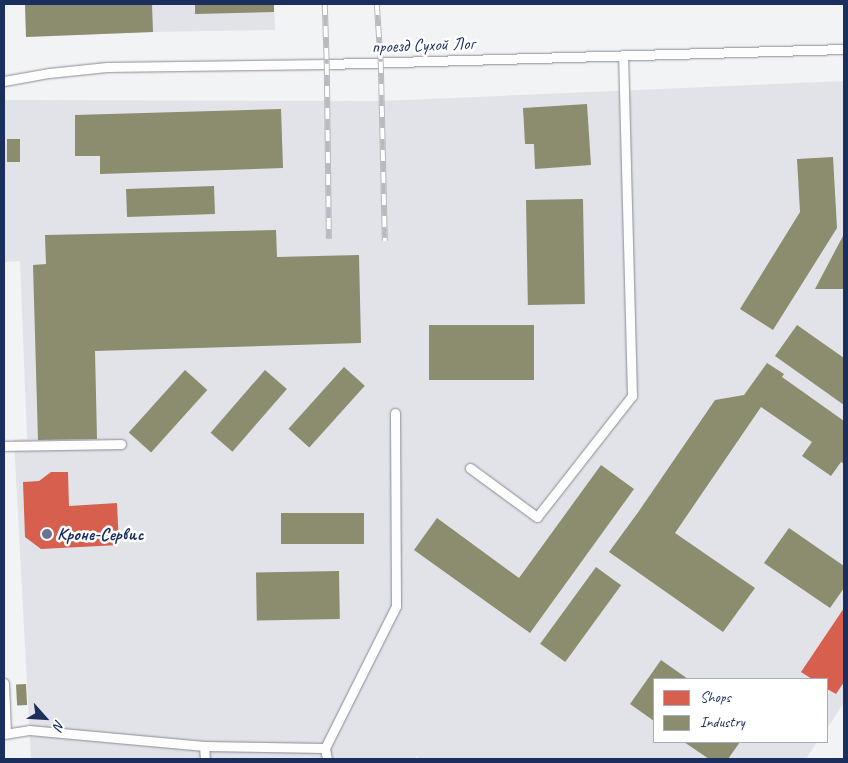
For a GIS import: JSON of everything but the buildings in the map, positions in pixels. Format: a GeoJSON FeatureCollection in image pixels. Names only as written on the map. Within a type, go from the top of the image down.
{"type":"FeatureCollection","features":[{"type":"Feature","properties":{"kind":"lane","name":"проезд Сухой Лог"},"geometry":{"type":"LineString","coordinates":[[4,81],[49,73],[107,68],[844,49]]}},
{"type":"Feature","properties":{"kind":"lane"},"geometry":{"type":"LineString","coordinates":[[470,468],[537,517],[632,396],[623,55]]}},
{"type":"Feature","properties":{"kind":"lane"},"geometry":{"type":"LineString","coordinates":[[327,759],[325,748],[396,606],[396,413]]}},
{"type":"Feature","properties":{"kind":"lane"},"geometry":{"type":"LineString","coordinates":[[4,446],[121,444]]}},
{"type":"Feature","properties":{"kind":"lane"},"geometry":{"type":"LineString","coordinates":[[4,683],[5,733],[28,730],[204,746],[325,748]]}},
{"type":"Feature","properties":{"kind":"lane"},"geometry":{"type":"LineString","coordinates":[[204,746],[205,759]]}},
{"type":"Feature","properties":{"kind":"shaded area"},"geometry":{"type":"Polygon","coordinates":[[[25,4],[274,4],[275,30],[26,37],[25,4]]]}},
{"type":"Feature","properties":{"kind":"shaded area"},"geometry":{"type":"Polygon","coordinates":[[[844,81],[844,703],[828,727],[828,678],[653,678],[653,743],[816,743],[806,759],[420,759],[416,756],[416,759],[31,759],[14,440],[27,439],[20,261],[5,262],[4,100],[382,101],[844,81]]]}},
{"type":"Feature","properties":{"kind":"railway"},"geometry":{"type":"LineString","coordinates":[[325,4],[329,239]]}},
{"type":"Feature","properties":{"kind":"railway"},"geometry":{"type":"LineString","coordinates":[[377,4],[381,62],[385,241]]}},
{"type":"Feature","properties":{"kind":"place","name":"Кроне-Сервис"},"geometry":{"type":"Point","coordinates":[47,534]}}]}
